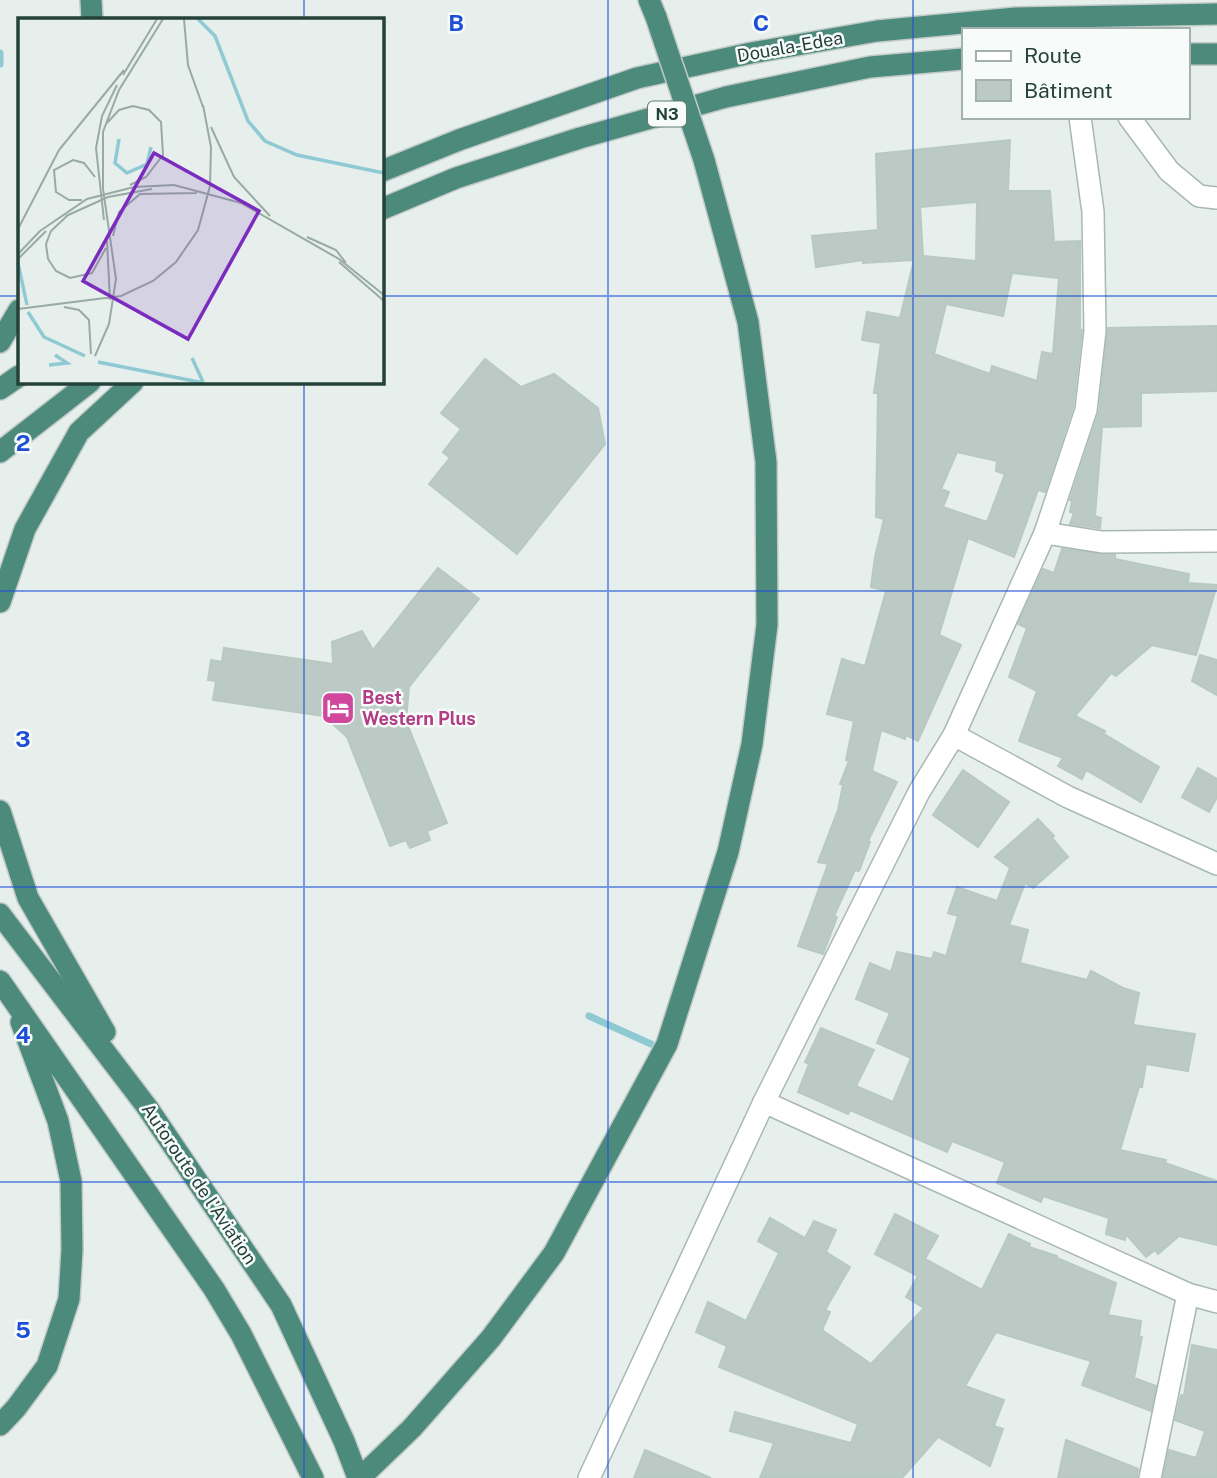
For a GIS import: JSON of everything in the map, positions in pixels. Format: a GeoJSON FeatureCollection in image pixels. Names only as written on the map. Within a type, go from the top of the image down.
{"type":"FeatureCollection","features":[{"type":"Feature","properties":{"kind":"highway"},"geometry":{"type":"LineString","coordinates":[[91,0],[92,18]]}},
{"type":"Feature","properties":{"kind":"highway"},"geometry":{"type":"LineString","coordinates":[[359,1478],[412,1428],[491,1338],[554,1253],[622,1130],[667,1044],[728,852],[752,744],[767,625],[766,462],[748,322],[704,160],[653,8]]}},
{"type":"Feature","properties":{"kind":"highway","name":"Douala-Edea"},"geometry":{"type":"LineString","coordinates":[[383,171],[459,140],[627,81],[751,53],[877,31],[1016,18],[1217,14]]}},
{"type":"Feature","properties":{"kind":"highway"},"geometry":{"type":"LineString","coordinates":[[1189,54],[1217,54]]}},
{"type":"Feature","properties":{"kind":"highway","name":"Douala-Edea"},"geometry":{"type":"LineString","coordinates":[[383,209],[456,178],[580,138],[726,97],[857,70],[962,59]]}},
{"type":"Feature","properties":{"kind":"highway"},"geometry":{"type":"LineString","coordinates":[[383,224],[580,138]]}},
{"type":"Feature","properties":{"kind":"highway"},"geometry":{"type":"LineString","coordinates":[[0,342],[18,312]]}},
{"type":"Feature","properties":{"kind":"highway"},"geometry":{"type":"LineString","coordinates":[[0,389],[18,377]]}},
{"type":"Feature","properties":{"kind":"highway"},"geometry":{"type":"LineString","coordinates":[[0,452],[89,383]]}},
{"type":"Feature","properties":{"kind":"highway"},"geometry":{"type":"LineString","coordinates":[[0,602],[25,528],[79,432],[132,383]]}},
{"type":"Feature","properties":{"kind":"highway"},"geometry":{"type":"LineString","coordinates":[[0,811],[28,898],[147,1107]]}},
{"type":"Feature","properties":{"kind":"highway","name":"Autoroute de l'Aviation"},"geometry":{"type":"LineString","coordinates":[[0,914],[147,1107],[281,1304],[345,1441],[359,1478]]}},
{"type":"Feature","properties":{"kind":"highway"},"geometry":{"type":"LineString","coordinates":[[0,1425],[47,1366],[69,1299],[72,1250],[71,1181],[58,1122],[5,987]]}},
{"type":"Feature","properties":{"kind":"highway"},"geometry":{"type":"LineString","coordinates":[[5,987],[214,1289],[241,1334],[313,1478]]}},
{"type":"Feature","properties":{"kind":"street"},"geometry":{"type":"LineString","coordinates":[[589,1478],[764,1102],[919,792],[954,735],[1045,533],[1086,410],[1095,331],[1093,212],[1080,119]]}},
{"type":"Feature","properties":{"kind":"street"},"geometry":{"type":"LineString","coordinates":[[1130,119],[1169,171],[1199,197],[1217,198]]}},
{"type":"Feature","properties":{"kind":"street"},"geometry":{"type":"LineString","coordinates":[[1045,533],[1102,542],[1217,541]]}},
{"type":"Feature","properties":{"kind":"street"},"geometry":{"type":"LineString","coordinates":[[954,735],[1068,797],[1217,864]]}},
{"type":"Feature","properties":{"kind":"street"},"geometry":{"type":"LineString","coordinates":[[764,1102],[1188,1294],[1217,1301]]}},
{"type":"Feature","properties":{"kind":"street"},"geometry":{"type":"LineString","coordinates":[[1150,1478],[1188,1294]]}},
{"type":"Feature","properties":{"kind":"building"},"geometry":{"type":"Polygon","coordinates":[[[1010,140],[1008,191],[1050,191],[1054,242],[1080,241],[1082,330],[1073,407],[1045,492],[1038,490],[1014,557],[968,538],[939,635],[961,645],[918,741],[906,735],[905,739],[881,730],[872,771],[897,782],[868,841],[870,842],[859,871],[855,870],[834,916],[837,917],[823,954],[798,946],[828,864],[818,862],[838,810],[843,785],[840,784],[849,761],[846,760],[854,721],[827,714],[842,659],[865,666],[886,591],[871,587],[884,519],[876,517],[878,393],[874,393],[881,343],[862,340],[867,312],[900,318],[914,260],[863,263],[863,260],[816,267],[812,236],[878,230],[876,154],[1010,140]],[[977,202],[920,207],[923,256],[976,261],[977,202]],[[1012,273],[1003,316],[946,304],[934,354],[990,374],[992,366],[1037,381],[1042,352],[1053,354],[1059,278],[1012,273]],[[957,452],[941,489],[949,492],[943,507],[987,522],[1005,474],[996,471],[997,461],[957,452]]]}},
{"type":"Feature","properties":{"kind":"building"},"geometry":{"type":"Polygon","coordinates":[[[1217,326],[1217,391],[1141,393],[1141,426],[1102,427],[1095,516],[1101,518],[1100,528],[1070,524],[1074,513],[1070,512],[1070,500],[1099,412],[1108,328],[1217,326]]]}},
{"type":"Feature","properties":{"kind":"building"},"geometry":{"type":"Polygon","coordinates":[[[485,359],[521,387],[554,374],[598,408],[605,444],[517,554],[429,484],[450,458],[443,452],[461,429],[441,413],[485,359]]]}},
{"type":"Feature","properties":{"kind":"building"},"geometry":{"type":"Polygon","coordinates":[[[1062,549],[1115,555],[1115,559],[1189,574],[1188,583],[1217,585],[1196,655],[1152,645],[1116,676],[1111,673],[1075,716],[1105,731],[1104,734],[1159,767],[1141,802],[1086,770],[1082,779],[1058,766],[1063,758],[1019,741],[1037,691],[1009,677],[1027,628],[1018,624],[1043,569],[1054,573],[1062,549]]]}},
{"type":"Feature","properties":{"kind":"building","name":"Best Western Plus"},"geometry":{"type":"Polygon","coordinates":[[[438,568],[479,599],[409,687],[406,721],[447,823],[427,831],[430,840],[410,848],[406,840],[390,846],[347,737],[324,716],[213,700],[216,681],[208,680],[211,660],[222,662],[224,648],[333,664],[332,642],[362,631],[373,650],[438,568]]]}},
{"type":"Feature","properties":{"kind":"building"},"geometry":{"type":"Polygon","coordinates":[[[1200,655],[1217,660],[1217,695],[1192,681],[1200,655]]]}},
{"type":"Feature","properties":{"kind":"building"},"geometry":{"type":"Polygon","coordinates":[[[1198,768],[1217,779],[1217,797],[1209,812],[1182,797],[1198,768]]]}},
{"type":"Feature","properties":{"kind":"building"},"geometry":{"type":"Polygon","coordinates":[[[963,770],[1009,802],[978,847],[933,815],[963,770]]]}},
{"type":"Feature","properties":{"kind":"building"},"geometry":{"type":"Polygon","coordinates":[[[1038,819],[1068,857],[1033,888],[1025,883],[1009,925],[1028,930],[1020,963],[1087,980],[1091,971],[1123,988],[1139,993],[1133,1025],[1195,1034],[1188,1071],[1146,1064],[1142,1087],[1139,1087],[1120,1150],[1166,1160],[1165,1163],[1217,1181],[1217,1245],[1179,1236],[1158,1254],[1155,1250],[1146,1257],[1126,1234],[1125,1240],[1106,1234],[1109,1218],[1043,1196],[1041,1202],[997,1183],[1005,1162],[952,1141],[947,1152],[850,1110],[848,1114],[798,1092],[809,1064],[805,1062],[821,1028],[874,1050],[856,1086],[893,1102],[911,1058],[877,1043],[890,1013],[856,999],[870,963],[891,972],[897,952],[932,959],[934,952],[946,956],[958,916],[948,913],[957,887],[997,901],[1010,868],[995,857],[1038,819]]]}},
{"type":"Feature","properties":{"kind":"building"},"geometry":{"type":"Polygon","coordinates":[[[895,1214],[938,1236],[925,1259],[982,1290],[1009,1234],[1030,1244],[1029,1247],[1057,1256],[1116,1283],[1108,1315],[1141,1321],[1139,1337],[1142,1337],[1134,1378],[1156,1386],[1151,1411],[1082,1385],[1091,1361],[996,1332],[965,1386],[1004,1400],[994,1426],[1003,1429],[990,1466],[938,1437],[902,1478],[760,1478],[774,1443],[730,1431],[735,1412],[851,1443],[858,1424],[719,1367],[727,1346],[696,1332],[708,1302],[746,1321],[779,1253],[758,1241],[770,1218],[805,1238],[814,1221],[836,1230],[826,1252],[850,1267],[825,1310],[830,1312],[822,1330],[871,1364],[924,1308],[906,1297],[918,1276],[875,1254],[895,1214]]]}},
{"type":"Feature","properties":{"kind":"building"},"geometry":{"type":"Polygon","coordinates":[[[1192,1345],[1217,1350],[1217,1478],[1163,1478],[1169,1450],[1196,1458],[1205,1431],[1175,1420],[1181,1395],[1184,1396],[1192,1345]]]}},
{"type":"Feature","properties":{"kind":"building"},"geometry":{"type":"Polygon","coordinates":[[[1066,1440],[1138,1469],[1137,1478],[1058,1478],[1066,1440]]]}},
{"type":"Feature","properties":{"kind":"building"},"geometry":{"type":"Polygon","coordinates":[[[645,1450],[711,1478],[634,1478],[645,1450]]]}},
{"type":"Feature","properties":{"kind":"waterway"},"geometry":{"type":"LineString","coordinates":[[0,53],[0,64]]}},
{"type":"Feature","properties":{"kind":"waterway"},"geometry":{"type":"LineString","coordinates":[[589,1016],[651,1044]]}},
{"type":"Feature","properties":{"kind":"place","name":"Best Western Plus"},"geometry":{"type":"Point","coordinates":[338,708]}}]}
